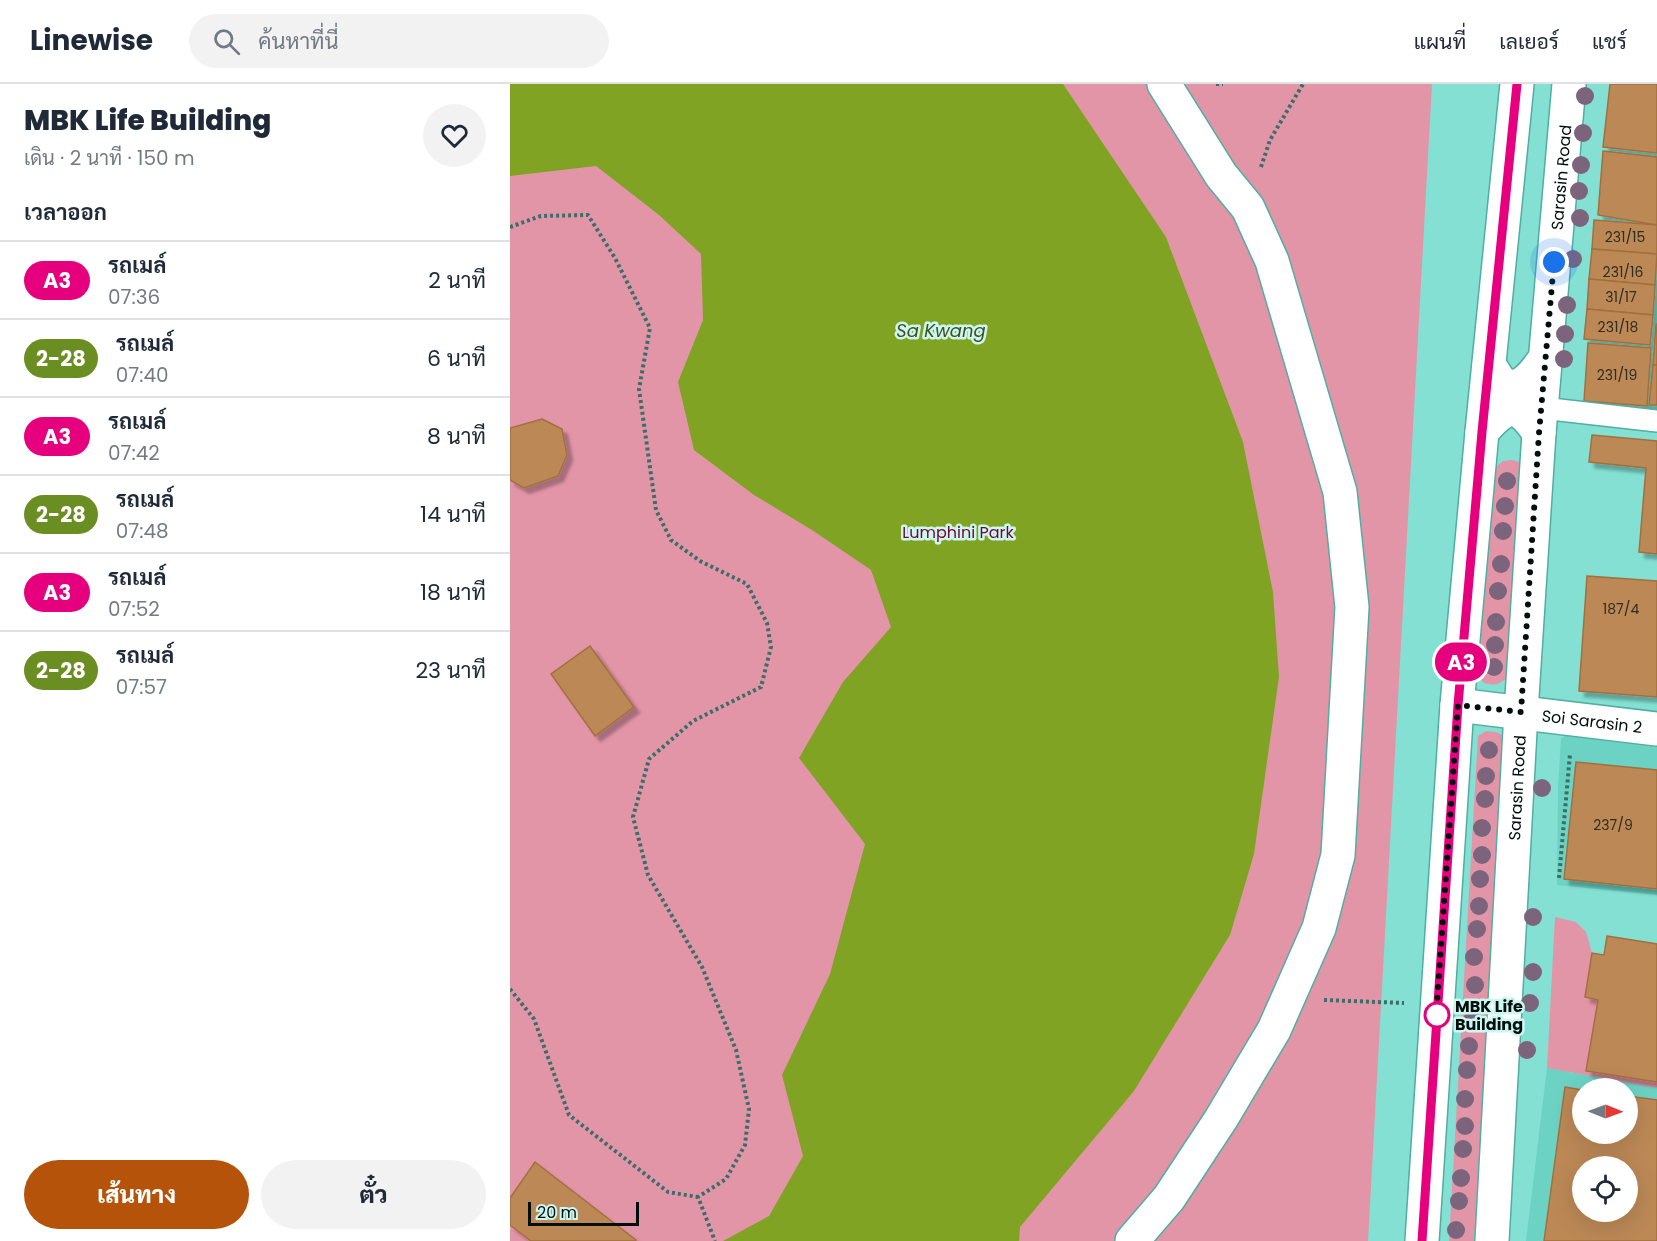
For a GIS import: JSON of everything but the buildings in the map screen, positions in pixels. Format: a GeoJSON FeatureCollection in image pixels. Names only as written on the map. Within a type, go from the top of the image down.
{"type":"FeatureCollection","features":[{"type":"Feature","properties":{"kind":"street"},"geometry":{"type":"LineString","coordinates":[[1132,1241],[1169,1198],[1221,1119],[1274,1030],[1319,928],[1338,855],[1352,607],[1340,492],[1272,261],[1248,208],[1221,175],[1164,84]]}},
{"type":"Feature","properties":{"kind":"street"},"geometry":{"type":"LineString","coordinates":[[1422,1241],[1458,705],[1482,432],[1517,84]]}},
{"type":"Feature","properties":{"kind":"street","name":"Sarasin Road"},"geometry":{"type":"LineString","coordinates":[[1492,1241],[1521,712],[1541,420],[1569,84]]}},
{"type":"Feature","properties":{"kind":"street"},"geometry":{"type":"LineString","coordinates":[[1489,365],[1501,382],[1509,386],[1522,384],[1533,376],[1546,357]]}},
{"type":"Feature","properties":{"kind":"street"},"geometry":{"type":"LineString","coordinates":[[1482,432],[1497,415],[1509,409],[1541,420]]}},
{"type":"Feature","properties":{"kind":"street","name":"Soi Sarasin 2"},"geometry":{"type":"LineString","coordinates":[[1458,705],[1657,729]]}},
{"type":"Feature","properties":{"kind":"lane"},"geometry":{"type":"LineString","coordinates":[[1541,420],[1657,421]]}},
{"type":"Feature","properties":{"kind":"path"},"geometry":{"type":"LineString","coordinates":[[1216,84],[1223,84]]}},
{"type":"Feature","properties":{"kind":"path"},"geometry":{"type":"LineString","coordinates":[[1248,208],[1270,140],[1303,84]]}},
{"type":"Feature","properties":{"kind":"path"},"geometry":{"type":"LineString","coordinates":[[510,227],[541,216],[588,215],[615,258],[650,328],[639,389],[656,510],[671,540],[700,561],[747,584],[767,623],[771,647],[761,687],[693,721],[649,759],[633,817],[648,875],[702,967],[736,1050],[749,1109],[745,1145],[726,1179],[698,1197],[668,1192],[568,1115],[534,1019],[510,989]]}},
{"type":"Feature","properties":{"kind":"path"},"geometry":{"type":"LineString","coordinates":[[1559,878],[1567,780],[1571,752],[1576,749]]}},
{"type":"Feature","properties":{"kind":"path"},"geometry":{"type":"LineString","coordinates":[[1289,996],[1381,1003],[1438,1002]]}},
{"type":"Feature","properties":{"kind":"path"},"geometry":{"type":"LineString","coordinates":[[698,1197],[715,1241]]}},
{"type":"Feature","properties":{"kind":"shaded area"},"geometry":{"type":"Polygon","coordinates":[[[1568,733],[1657,744],[1657,895],[1557,885],[1561,739],[1568,733]]]}},
{"type":"Feature","properties":{"kind":"shaded area"},"geometry":{"type":"Polygon","coordinates":[[[1547,1068],[1602,1078],[1572,1078],[1572,1144],[1638,1144],[1638,1085],[1657,1088],[1657,1241],[1526,1241],[1547,1068]]]}},
{"type":"Feature","properties":{"kind":"green space","name":"Lumphini Park"},"geometry":{"type":"Polygon","coordinates":[[[510,84],[1432,84],[1368,1241],[510,1241],[510,84]]]}},
{"type":"Feature","properties":{"kind":"green space"},"geometry":{"type":"Polygon","coordinates":[[[1503,461],[1520,462],[1526,477],[1513,672],[1500,683],[1489,684],[1484,683],[1476,673],[1493,470],[1503,461]]]}},
{"type":"Feature","properties":{"kind":"green space"},"geometry":{"type":"Polygon","coordinates":[[[1486,731],[1502,735],[1505,743],[1474,1241],[1449,1241],[1478,736],[1486,731]]]}},
{"type":"Feature","properties":{"kind":"green space"},"geometry":{"type":"Polygon","coordinates":[[[1555,917],[1576,922],[1586,932],[1592,953],[1657,1010],[1657,1088],[1638,1085],[1638,1078],[1602,1078],[1547,1068],[1555,917]]]}},
{"type":"Feature","properties":{"kind":"water","name":"Sa Kwang"},"geometry":{"type":"Polygon","coordinates":[[[510,84],[1063,84],[1166,237],[1243,442],[1273,592],[1279,677],[1254,854],[1230,935],[1134,1091],[1020,1227],[1019,1241],[723,1241],[769,1216],[803,1156],[782,1075],[830,974],[865,844],[799,758],[843,682],[891,627],[871,570],[812,530],[754,495],[694,450],[678,382],[703,320],[701,254],[659,215],[596,166],[510,176],[510,84]]]}},
{"type":"Feature","properties":{"kind":"bus line","name":"A3"},"geometry":{"type":"LineString","coordinates":[[1422,1241],[1458,705],[1482,432],[1517,84]]}},
{"type":"Feature","properties":{"kind":"place","name":"MBK Life Building"},"geometry":{"type":"Point","coordinates":[1437,1015]}},
{"type":"Feature","properties":{"kind":"route"},"geometry":{"type":"LineString","coordinates":[[1437,1015],[1436,1017],[1458,705],[1521,712],[1539,433],[1554,262]]}}]}
